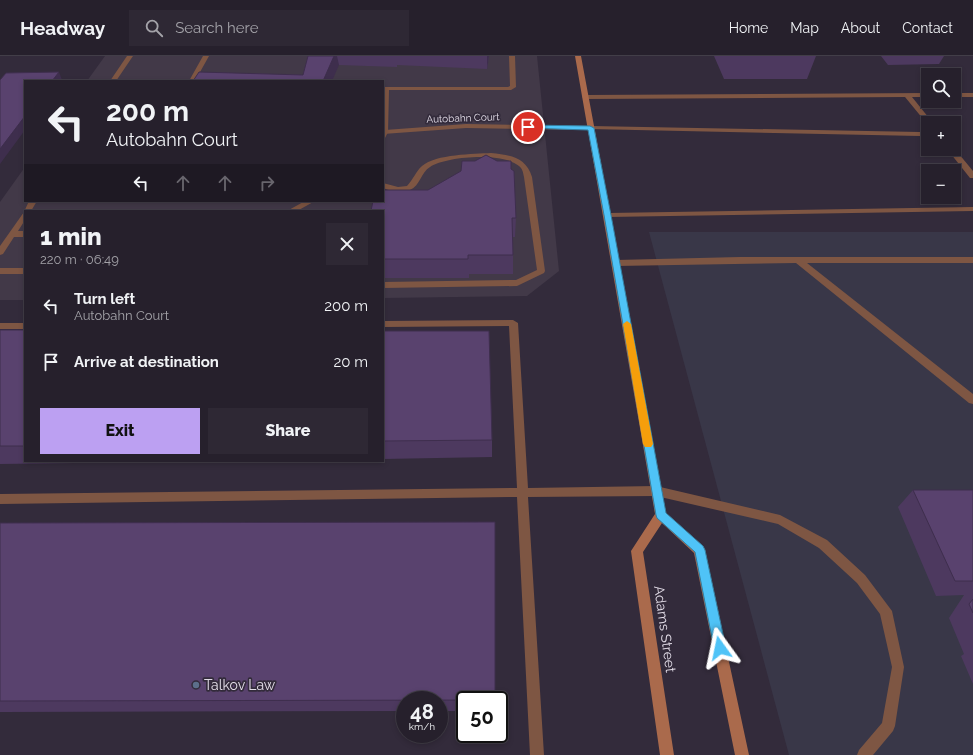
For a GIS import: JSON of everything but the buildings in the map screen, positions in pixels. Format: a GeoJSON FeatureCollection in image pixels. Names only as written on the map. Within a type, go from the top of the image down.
{"type":"FeatureCollection","features":[{"type":"Feature","properties":{"kind":"main road"},"geometry":{"type":"LineString","coordinates":[[578,56],[590,128],[608,215],[661,515],[699,550],[742,755]]}},
{"type":"Feature","properties":{"kind":"main road","name":"Adams Street"},"geometry":{"type":"LineString","coordinates":[[661,515],[637,551],[667,755]]}},
{"type":"Feature","properties":{"kind":"street"},"geometry":{"type":"LineString","coordinates":[[114,80],[130,56]]}},
{"type":"Feature","properties":{"kind":"street"},"geometry":{"type":"LineString","coordinates":[[193,80],[206,56]]}},
{"type":"Feature","properties":{"kind":"street"},"geometry":{"type":"LineString","coordinates":[[384,134],[385,88],[508,89],[513,86],[512,56]]}},
{"type":"Feature","properties":{"kind":"street"},"geometry":{"type":"LineString","coordinates":[[197,73],[205,73]]}},
{"type":"Feature","properties":{"kind":"street"},"geometry":{"type":"LineString","coordinates":[[961,95],[973,94]]}},
{"type":"Feature","properties":{"kind":"street"},"geometry":{"type":"LineString","coordinates":[[907,95],[924,116]]}},
{"type":"Feature","properties":{"kind":"street"},"geometry":{"type":"LineString","coordinates":[[585,97],[921,95]]}},
{"type":"Feature","properties":{"kind":"street","name":"Autobahn Court"},"geometry":{"type":"LineString","coordinates":[[384,134],[466,126],[920,134]]}},
{"type":"Feature","properties":{"kind":"street"},"geometry":{"type":"LineString","coordinates":[[384,185],[398,190],[408,188],[414,183],[427,165],[438,161],[469,156],[499,156],[513,160],[525,167],[528,177],[541,271],[517,284],[384,285]]}},
{"type":"Feature","properties":{"kind":"street"},"geometry":{"type":"LineString","coordinates":[[957,156],[973,176]]}},
{"type":"Feature","properties":{"kind":"street"},"geometry":{"type":"LineString","coordinates":[[293,210],[309,202]]}},
{"type":"Feature","properties":{"kind":"street"},"geometry":{"type":"LineString","coordinates":[[608,215],[973,209]]}},
{"type":"Feature","properties":{"kind":"street"},"geometry":{"type":"LineString","coordinates":[[0,252],[24,216]]}},
{"type":"Feature","properties":{"kind":"street"},"geometry":{"type":"LineString","coordinates":[[12,234],[24,234]]}},
{"type":"Feature","properties":{"kind":"street"},"geometry":{"type":"LineString","coordinates":[[798,260],[973,400]]}},
{"type":"Feature","properties":{"kind":"street"},"geometry":{"type":"LineString","coordinates":[[616,263],[798,260],[973,260]]}},
{"type":"Feature","properties":{"kind":"street"},"geometry":{"type":"LineString","coordinates":[[0,271],[24,271]]}},
{"type":"Feature","properties":{"kind":"street"},"geometry":{"type":"LineString","coordinates":[[384,324],[513,323],[536,755]]}},
{"type":"Feature","properties":{"kind":"street"},"geometry":{"type":"LineString","coordinates":[[0,326],[24,326]]}},
{"type":"Feature","properties":{"kind":"street"},"geometry":{"type":"LineString","coordinates":[[0,499],[656,491],[780,520],[823,544],[861,579],[886,611],[898,667],[888,726],[864,755]]}},
{"type":"Feature","properties":{"kind":"shaded area"},"geometry":{"type":"Polygon","coordinates":[[[105,56],[537,56],[559,271],[527,296],[384,298],[384,210],[24,210],[24,300],[0,300],[0,202],[24,168],[24,202],[384,202],[384,80],[88,80],[105,56]]]}},
{"type":"Feature","properties":{"kind":"shaded area"},"geometry":{"type":"Polygon","coordinates":[[[649,232],[973,232],[973,755],[789,755],[649,232]]]}},
{"type":"Feature","properties":{"kind":"slow traffic"},"geometry":{"type":"LineString","coordinates":[[627,324],[648,444]]}},
{"type":"Feature","properties":{"kind":"place","name":"Talkov Law"},"geometry":{"type":"Point","coordinates":[196,685]}},
{"type":"Feature","properties":{"kind":"route"},"geometry":{"type":"LineString","coordinates":[[528,127],[590,128],[608,215],[661,515],[699,550],[720,648]]}}]}
